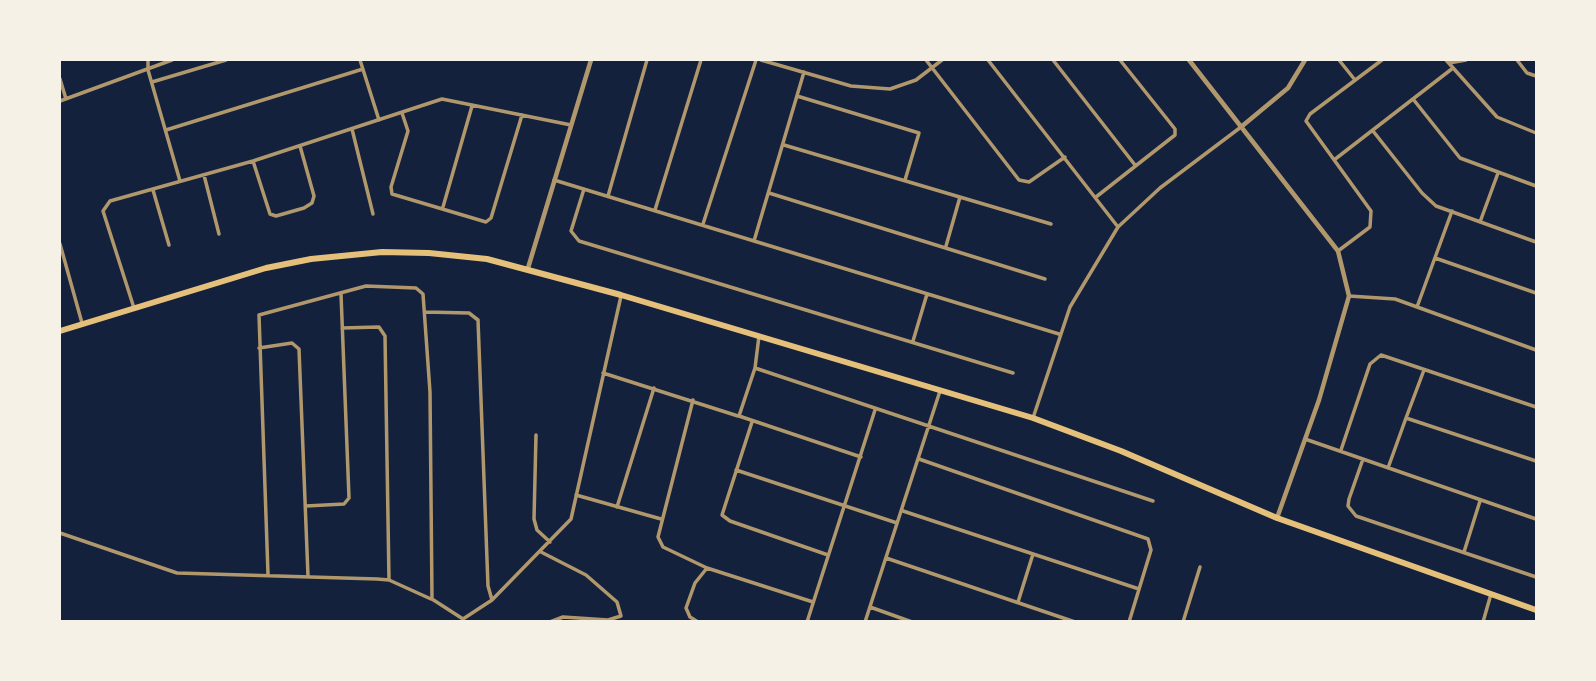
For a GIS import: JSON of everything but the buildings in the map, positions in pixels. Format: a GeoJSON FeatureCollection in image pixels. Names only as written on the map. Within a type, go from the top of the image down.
{"type":"FeatureCollection","features":[{"type":"Feature","properties":{"kind":"main road"},"geometry":{"type":"LineString","coordinates":[[60,331],[267,268],[335,255],[429,253],[528,268],[1033,418],[1121,451],[1277,518],[1536,610]]}},
{"type":"Feature","properties":{"kind":"street"},"geometry":{"type":"LineString","coordinates":[[148,60],[148,70],[180,181]]}},
{"type":"Feature","properties":{"kind":"street"},"geometry":{"type":"LineString","coordinates":[[60,101],[172,60]]}},
{"type":"Feature","properties":{"kind":"street"},"geometry":{"type":"LineString","coordinates":[[152,82],[226,60]]}},
{"type":"Feature","properties":{"kind":"street"},"geometry":{"type":"LineString","coordinates":[[360,60],[379,120]]}},
{"type":"Feature","properties":{"kind":"street"},"geometry":{"type":"LineString","coordinates":[[528,268],[591,60]]}},
{"type":"Feature","properties":{"kind":"street"},"geometry":{"type":"LineString","coordinates":[[608,196],[647,60]]}},
{"type":"Feature","properties":{"kind":"street"},"geometry":{"type":"LineString","coordinates":[[654,210],[701,60]]}},
{"type":"Feature","properties":{"kind":"street"},"geometry":{"type":"LineString","coordinates":[[703,225],[756,60]]}},
{"type":"Feature","properties":{"kind":"street"},"geometry":{"type":"LineString","coordinates":[[761,60],[851,86],[890,89],[916,80],[942,60]]}},
{"type":"Feature","properties":{"kind":"street"},"geometry":{"type":"LineString","coordinates":[[926,60],[1019,180],[1029,182],[1065,157]]}},
{"type":"Feature","properties":{"kind":"street"},"geometry":{"type":"LineString","coordinates":[[988,60],[1118,227]]}},
{"type":"Feature","properties":{"kind":"street"},"geometry":{"type":"LineString","coordinates":[[1053,60],[1135,165]]}},
{"type":"Feature","properties":{"kind":"street"},"geometry":{"type":"LineString","coordinates":[[1096,197],[1175,135],[1175,129],[1120,60]]}},
{"type":"Feature","properties":{"kind":"street"},"geometry":{"type":"LineString","coordinates":[[1189,60],[1338,251],[1349,296],[1305,439],[1277,518]]}},
{"type":"Feature","properties":{"kind":"street"},"geometry":{"type":"LineString","coordinates":[[1033,418],[1070,307],[1118,227],[1160,188],[1288,88],[1305,60]]}},
{"type":"Feature","properties":{"kind":"street"},"geometry":{"type":"LineString","coordinates":[[1339,60],[1355,80]]}},
{"type":"Feature","properties":{"kind":"street"},"geometry":{"type":"LineString","coordinates":[[1338,251],[1370,227],[1371,211],[1306,121],[1310,114],[1382,60]]}},
{"type":"Feature","properties":{"kind":"street"},"geometry":{"type":"LineString","coordinates":[[1448,61],[1466,60]]}},
{"type":"Feature","properties":{"kind":"street"},"geometry":{"type":"LineString","coordinates":[[1517,60],[1527,73],[1536,76]]}},
{"type":"Feature","properties":{"kind":"street"},"geometry":{"type":"LineString","coordinates":[[1448,61],[1497,117],[1536,133]]}},
{"type":"Feature","properties":{"kind":"street"},"geometry":{"type":"LineString","coordinates":[[1334,160],[1453,68]]}},
{"type":"Feature","properties":{"kind":"street"},"geometry":{"type":"LineString","coordinates":[[166,130],[363,69]]}},
{"type":"Feature","properties":{"kind":"street"},"geometry":{"type":"LineString","coordinates":[[754,241],[804,72]]}},
{"type":"Feature","properties":{"kind":"street"},"geometry":{"type":"LineString","coordinates":[[60,79],[66,99]]}},
{"type":"Feature","properties":{"kind":"street"},"geometry":{"type":"LineString","coordinates":[[797,96],[919,133],[905,180]]}},
{"type":"Feature","properties":{"kind":"street"},"geometry":{"type":"LineString","coordinates":[[134,308],[103,211],[110,201],[253,161],[442,99],[571,125]]}},
{"type":"Feature","properties":{"kind":"street"},"geometry":{"type":"LineString","coordinates":[[1413,99],[1460,158],[1536,186]]}},
{"type":"Feature","properties":{"kind":"street"},"geometry":{"type":"LineString","coordinates":[[443,207],[472,106]]}},
{"type":"Feature","properties":{"kind":"street"},"geometry":{"type":"LineString","coordinates":[[402,113],[408,131],[391,187],[393,194],[486,222],[491,218],[522,115]]}},
{"type":"Feature","properties":{"kind":"street"},"geometry":{"type":"LineString","coordinates":[[352,129],[373,214]]}},
{"type":"Feature","properties":{"kind":"street"},"geometry":{"type":"LineString","coordinates":[[1373,131],[1422,193],[1436,206],[1536,242]]}},
{"type":"Feature","properties":{"kind":"street"},"geometry":{"type":"LineString","coordinates":[[784,145],[1051,224]]}},
{"type":"Feature","properties":{"kind":"street"},"geometry":{"type":"LineString","coordinates":[[253,161],[270,214],[276,216],[304,208],[312,203],[314,195],[300,146]]}},
{"type":"Feature","properties":{"kind":"street"},"geometry":{"type":"LineString","coordinates":[[1480,222],[1498,173]]}},
{"type":"Feature","properties":{"kind":"street"},"geometry":{"type":"LineString","coordinates":[[204,175],[219,234]]}},
{"type":"Feature","properties":{"kind":"street"},"geometry":{"type":"LineString","coordinates":[[555,180],[1059,334]]}},
{"type":"Feature","properties":{"kind":"street"},"geometry":{"type":"LineString","coordinates":[[584,189],[571,231],[579,241],[1013,373]]}},
{"type":"Feature","properties":{"kind":"street"},"geometry":{"type":"LineString","coordinates":[[153,190],[169,244]]}},
{"type":"Feature","properties":{"kind":"street"},"geometry":{"type":"LineString","coordinates":[[769,193],[1045,279]]}},
{"type":"Feature","properties":{"kind":"street"},"geometry":{"type":"LineString","coordinates":[[946,246],[960,197]]}},
{"type":"Feature","properties":{"kind":"street"},"geometry":{"type":"LineString","coordinates":[[1417,307],[1452,211]]}},
{"type":"Feature","properties":{"kind":"street"},"geometry":{"type":"LineString","coordinates":[[60,244],[82,325]]}},
{"type":"Feature","properties":{"kind":"street"},"geometry":{"type":"LineString","coordinates":[[1435,258],[1536,293]]}},
{"type":"Feature","properties":{"kind":"street"},"geometry":{"type":"LineString","coordinates":[[268,574],[259,315],[377,285],[416,288],[423,295],[430,392],[432,599]]}},
{"type":"Feature","properties":{"kind":"street"},"geometry":{"type":"LineString","coordinates":[[306,506],[344,504],[349,498],[341,294]]}},
{"type":"Feature","properties":{"kind":"street"},"geometry":{"type":"LineString","coordinates":[[913,341],[927,294]]}},
{"type":"Feature","properties":{"kind":"street"},"geometry":{"type":"LineString","coordinates":[[60,533],[177,573],[232,577],[268,574],[389,580],[432,599],[465,620],[492,600],[571,519],[621,295]]}},
{"type":"Feature","properties":{"kind":"street"},"geometry":{"type":"LineString","coordinates":[[1349,296],[1375,296],[1417,307],[1536,351]]}},
{"type":"Feature","properties":{"kind":"street"},"geometry":{"type":"LineString","coordinates":[[425,312],[470,313],[478,320],[488,586],[492,600]]}},
{"type":"Feature","properties":{"kind":"street"},"geometry":{"type":"LineString","coordinates":[[342,328],[379,327],[385,336],[389,580]]}},
{"type":"Feature","properties":{"kind":"street"},"geometry":{"type":"LineString","coordinates":[[739,416],[755,368],[759,337]]}},
{"type":"Feature","properties":{"kind":"street"},"geometry":{"type":"LineString","coordinates":[[259,348],[292,343],[299,349],[307,576]]}},
{"type":"Feature","properties":{"kind":"street"},"geometry":{"type":"LineString","coordinates":[[1341,450],[1370,364],[1381,355],[1536,407]]}},
{"type":"Feature","properties":{"kind":"street"},"geometry":{"type":"LineString","coordinates":[[755,368],[1153,501]]}},
{"type":"Feature","properties":{"kind":"street"},"geometry":{"type":"LineString","coordinates":[[1388,468],[1424,370]]}},
{"type":"Feature","properties":{"kind":"street"},"geometry":{"type":"LineString","coordinates":[[603,373],[693,400],[861,457]]}},
{"type":"Feature","properties":{"kind":"street"},"geometry":{"type":"LineString","coordinates":[[617,507],[654,388]]}},
{"type":"Feature","properties":{"kind":"street"},"geometry":{"type":"LineString","coordinates":[[865,621],[940,391]]}},
{"type":"Feature","properties":{"kind":"street"},"geometry":{"type":"LineString","coordinates":[[693,400],[660,519],[660,544],[708,568],[813,602]]}},
{"type":"Feature","properties":{"kind":"street"},"geometry":{"type":"LineString","coordinates":[[807,621],[875,410]]}},
{"type":"Feature","properties":{"kind":"street"},"geometry":{"type":"LineString","coordinates":[[1406,418],[1536,461]]}},
{"type":"Feature","properties":{"kind":"street"},"geometry":{"type":"LineString","coordinates":[[752,421],[721,510],[726,518],[828,555]]}},
{"type":"Feature","properties":{"kind":"street"},"geometry":{"type":"LineString","coordinates":[[536,435],[534,519],[537,530],[550,542]]}},
{"type":"Feature","properties":{"kind":"street"},"geometry":{"type":"LineString","coordinates":[[1305,439],[1536,519]]}},
{"type":"Feature","properties":{"kind":"street"},"geometry":{"type":"LineString","coordinates":[[919,459],[1148,539],[1152,550],[1129,621]]}},
{"type":"Feature","properties":{"kind":"street"},"geometry":{"type":"LineString","coordinates":[[1363,459],[1348,506],[1356,516],[1536,577]]}},
{"type":"Feature","properties":{"kind":"street"},"geometry":{"type":"LineString","coordinates":[[736,470],[897,523]]}},
{"type":"Feature","properties":{"kind":"street"},"geometry":{"type":"LineString","coordinates":[[576,495],[660,519]]}},
{"type":"Feature","properties":{"kind":"street"},"geometry":{"type":"LineString","coordinates":[[1464,552],[1480,500]]}},
{"type":"Feature","properties":{"kind":"street"},"geometry":{"type":"LineString","coordinates":[[903,511],[1139,589]]}},
{"type":"Feature","properties":{"kind":"street"},"geometry":{"type":"LineString","coordinates":[[541,552],[586,575],[617,602],[624,621]]}},
{"type":"Feature","properties":{"kind":"street"},"geometry":{"type":"LineString","coordinates":[[1018,602],[1033,554]]}},
{"type":"Feature","properties":{"kind":"street"},"geometry":{"type":"LineString","coordinates":[[886,558],[1075,621]]}},
{"type":"Feature","properties":{"kind":"street"},"geometry":{"type":"LineString","coordinates":[[1183,621],[1200,567]]}},
{"type":"Feature","properties":{"kind":"street"},"geometry":{"type":"LineString","coordinates":[[698,621],[690,617],[685,608],[695,583],[708,568]]}},
{"type":"Feature","properties":{"kind":"street"},"geometry":{"type":"LineString","coordinates":[[1483,621],[1491,594]]}},
{"type":"Feature","properties":{"kind":"street"},"geometry":{"type":"LineString","coordinates":[[870,607],[912,621]]}},
{"type":"Feature","properties":{"kind":"street"},"geometry":{"type":"LineString","coordinates":[[550,621],[563,617],[614,620],[621,616]]}}]}
